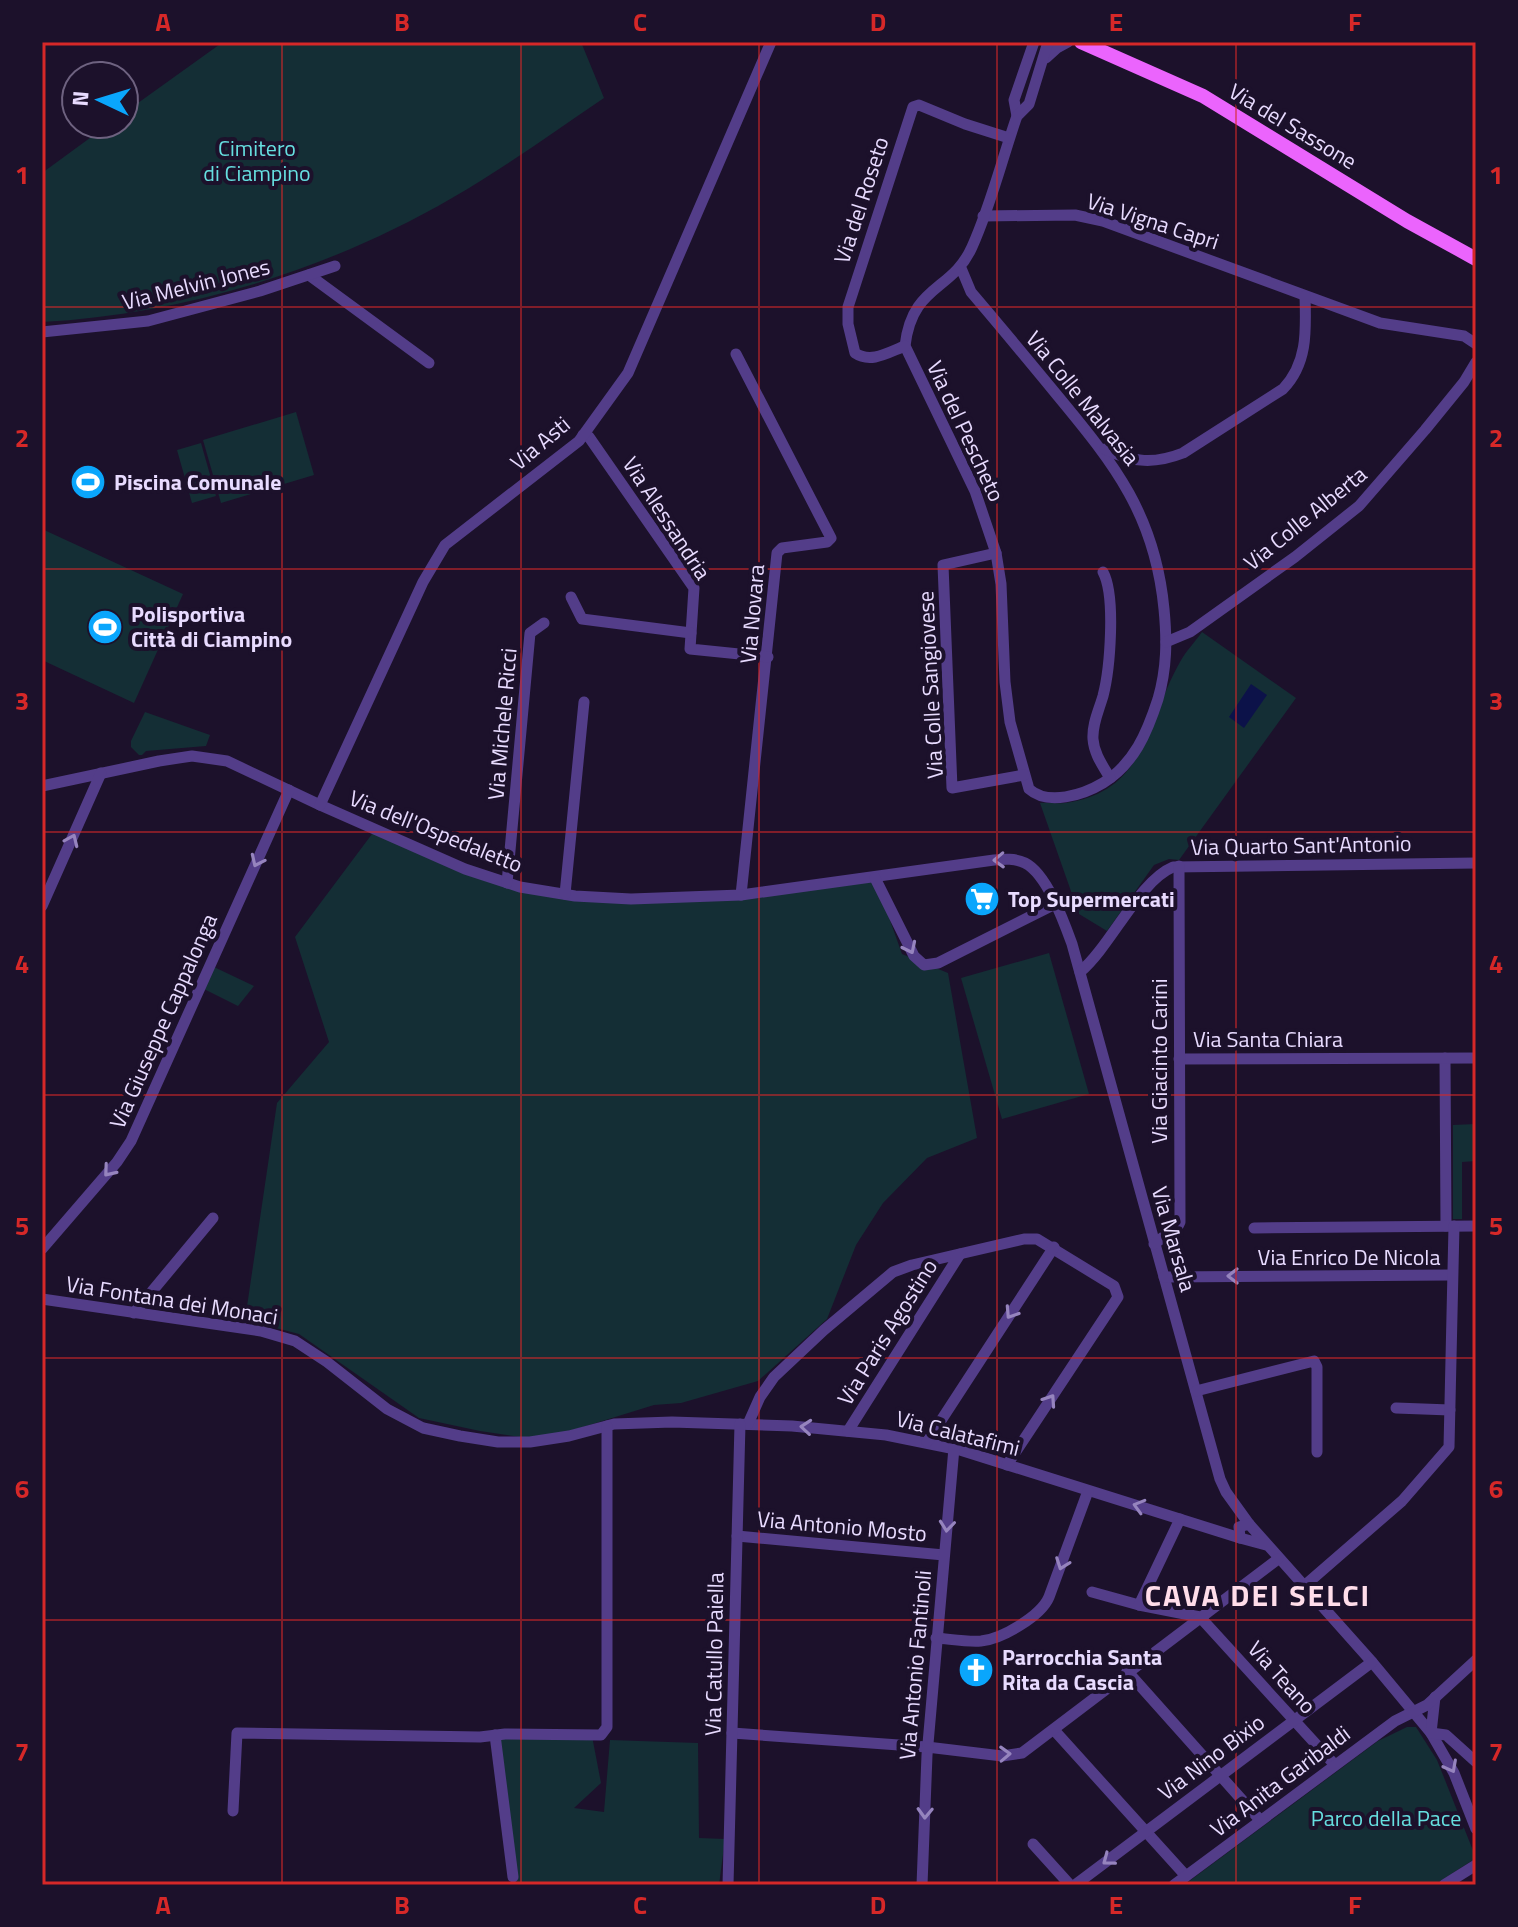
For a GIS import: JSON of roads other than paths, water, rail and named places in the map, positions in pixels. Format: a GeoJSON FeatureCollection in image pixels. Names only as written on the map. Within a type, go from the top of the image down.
{"type":"FeatureCollection","features":[{"type":"Feature","properties":{"kind":"main road","name":"Via del Sassone"},"geometry":{"type":"LineString","coordinates":[[1081,42],[1203,96],[1407,221],[1476,259]]}},
{"type":"Feature","properties":{"kind":"street","name":"Via Asti"},"geometry":{"type":"LineString","coordinates":[[320,805],[423,582],[444,546],[579,441],[629,371],[771,42]]}},
{"type":"Feature","properties":{"kind":"street"},"geometry":{"type":"LineString","coordinates":[[1017,116],[1014,100],[1031,42]]}},
{"type":"Feature","properties":{"kind":"street"},"geometry":{"type":"LineString","coordinates":[[961,268],[973,246],[1017,116],[1029,104],[1048,42]]}},
{"type":"Feature","properties":{"kind":"street"},"geometry":{"type":"LineString","coordinates":[[1044,60],[1068,42]]}},
{"type":"Feature","properties":{"kind":"street","name":"Via del Roseto"},"geometry":{"type":"LineString","coordinates":[[905,346],[872,358],[863,358],[855,353],[848,324],[848,307],[913,107],[919,105],[1009,138]]}},
{"type":"Feature","properties":{"kind":"street","name":"Via Vigna Capri"},"geometry":{"type":"LineString","coordinates":[[983,216],[1075,215],[1093,218],[1305,296]]}},
{"type":"Feature","properties":{"kind":"street","name":"Via Melvin Jones"},"geometry":{"type":"LineString","coordinates":[[42,332],[148,321],[260,291],[335,266]]}},
{"type":"Feature","properties":{"kind":"street","name":"Via del Pescheto"},"geometry":{"type":"LineString","coordinates":[[961,268],[924,297],[910,320],[905,346],[975,491],[996,553],[1001,584],[1010,722],[1024,775]]}},
{"type":"Feature","properties":{"kind":"street","name":"Via Colle Malvasia"},"geometry":{"type":"LineString","coordinates":[[961,268],[971,292],[1101,447],[1130,490],[1153,550],[1163,597],[1166,668],[1152,717],[1133,757],[1121,771],[1074,796],[1035,795],[1024,775]]}},
{"type":"Feature","properties":{"kind":"street"},"geometry":{"type":"LineString","coordinates":[[309,275],[429,363]]}},
{"type":"Feature","properties":{"kind":"street"},"geometry":{"type":"LineString","coordinates":[[1101,447],[1131,460],[1168,458],[1183,453],[1283,389],[1302,360],[1305,296],[1380,323],[1464,336],[1476,344]]}},
{"type":"Feature","properties":{"kind":"street","name":"Via Novara"},"geometry":{"type":"LineString","coordinates":[[736,354],[831,538],[827,542],[784,548],[778,552],[741,895]]}},
{"type":"Feature","properties":{"kind":"street","name":"Via Colle Alberta"},"geometry":{"type":"LineString","coordinates":[[1166,642],[1190,632],[1295,557],[1359,506],[1384,481],[1464,382],[1476,362]]}},
{"type":"Feature","properties":{"kind":"street","name":"Via Alessandria"},"geometry":{"type":"LineString","coordinates":[[583,435],[589,437],[694,588],[691,633]]}},
{"type":"Feature","properties":{"kind":"street","name":"Via Colle Sangiovese"},"geometry":{"type":"LineString","coordinates":[[996,553],[943,565],[952,788],[1024,775]]}},
{"type":"Feature","properties":{"kind":"street"},"geometry":{"type":"LineString","coordinates":[[1103,572],[1108,594],[1109,648],[1103,695],[1093,735],[1097,756],[1110,778]]}},
{"type":"Feature","properties":{"kind":"street"},"geometry":{"type":"LineString","coordinates":[[571,597],[582,619],[691,633],[689,647],[692,650],[768,657]]}},
{"type":"Feature","properties":{"kind":"street","name":"Via Michele Ricci"},"geometry":{"type":"LineString","coordinates":[[507,883],[530,633],[544,623]]}},
{"type":"Feature","properties":{"kind":"street"},"geometry":{"type":"LineString","coordinates":[[565,894],[584,702]]}},
{"type":"Feature","properties":{"kind":"street","name":"Via dell'Ospedaletto"},"geometry":{"type":"LineString","coordinates":[[42,786],[159,761],[208,757],[227,761],[465,869],[507,883],[565,894],[631,899],[741,895],[1009,859],[1033,869],[1055,904],[1080,972]]}},
{"type":"Feature","properties":{"kind":"street"},"geometry":{"type":"LineString","coordinates":[[42,906],[101,773]]}},
{"type":"Feature","properties":{"kind":"street","name":"Via Giuseppe Cappalonga"},"geometry":{"type":"LineString","coordinates":[[42,1249],[117,1162],[131,1141],[289,790]]}},
{"type":"Feature","properties":{"kind":"street","name":"Via Quarto Sant'Antonio"},"geometry":{"type":"LineString","coordinates":[[1080,972],[1101,952],[1152,882],[1166,870],[1179,866],[1476,863]]}},
{"type":"Feature","properties":{"kind":"street","name":"Via Giacinto Carini"},"geometry":{"type":"LineString","coordinates":[[1154,1244],[1180,1222],[1179,866]]}},
{"type":"Feature","properties":{"kind":"street"},"geometry":{"type":"LineString","coordinates":[[875,878],[914,956],[924,965],[938,963],[1055,904]]}},
{"type":"Feature","properties":{"kind":"street","name":"Via Marsala"},"geometry":{"type":"LineString","coordinates":[[1080,972],[1220,1479],[1239,1512],[1243,1530]]}},
{"type":"Feature","properties":{"kind":"street"},"geometry":{"type":"LineString","coordinates":[[1445,1058],[1451,1275]]}},
{"type":"Feature","properties":{"kind":"street","name":"Via Santa Chiara"},"geometry":{"type":"LineString","coordinates":[[1179,1059],[1476,1058]]}},
{"type":"Feature","properties":{"kind":"street"},"geometry":{"type":"LineString","coordinates":[[134,1313],[213,1218]]}},
{"type":"Feature","properties":{"kind":"street"},"geometry":{"type":"LineString","coordinates":[[1254,1228],[1476,1226]]}},
{"type":"Feature","properties":{"kind":"street","name":"Via Catullo Paiella"},"geometry":{"type":"LineString","coordinates":[[728,1885],[737,1536],[744,1424],[774,1377],[885,1278],[908,1266],[1028,1239],[1040,1240],[1054,1247]]}},
{"type":"Feature","properties":{"kind":"street"},"geometry":{"type":"LineString","coordinates":[[927,1442],[1054,1247],[1115,1287],[1118,1297],[1007,1465]]}},
{"type":"Feature","properties":{"kind":"street","name":"Via Paris Agostino"},"geometry":{"type":"LineString","coordinates":[[848,1431],[960,1254]]}},
{"type":"Feature","properties":{"kind":"street","name":"Via Enrico De Nicola"},"geometry":{"type":"LineString","coordinates":[[1164,1277],[1451,1275],[1450,1441],[1444,1455],[1402,1501],[1303,1587]]}},
{"type":"Feature","properties":{"kind":"street","name":"Via Fontana dei Monaci"},"geometry":{"type":"LineString","coordinates":[[42,1299],[261,1331],[295,1341],[387,1409],[423,1428],[460,1436]]}},
{"type":"Feature","properties":{"kind":"street"},"geometry":{"type":"LineString","coordinates":[[1196,1391],[1314,1361],[1317,1367],[1317,1452]]}},
{"type":"Feature","properties":{"kind":"street"},"geometry":{"type":"LineString","coordinates":[[1396,1408],[1450,1410]]}},
{"type":"Feature","properties":{"kind":"street","name":"Via Calatafimi"},"geometry":{"type":"LineString","coordinates":[[460,1436],[498,1442],[530,1442],[607,1426],[672,1422],[848,1431],[927,1442],[1180,1519],[1243,1530],[1266,1545],[1278,1559]]}},
{"type":"Feature","properties":{"kind":"street"},"geometry":{"type":"LineString","coordinates":[[233,1811],[237,1733],[429,1737],[601,1735],[607,1727],[607,1426]]}},
{"type":"Feature","properties":{"kind":"street","name":"Via Antonio Fantinoli"},"geometry":{"type":"LineString","coordinates":[[922,1885],[927,1747],[954,1448]]}},
{"type":"Feature","properties":{"kind":"street"},"geometry":{"type":"LineString","coordinates":[[936,1638],[989,1639],[1043,1609],[1088,1491]]}},
{"type":"Feature","properties":{"kind":"street"},"geometry":{"type":"LineString","coordinates":[[1139,1605],[1180,1519]]}},
{"type":"Feature","properties":{"kind":"street","name":"Via Antonio Mosto"},"geometry":{"type":"LineString","coordinates":[[737,1536],[944,1555]]}},
{"type":"Feature","properties":{"kind":"street"},"geometry":{"type":"LineString","coordinates":[[732,1733],[1012,1755],[1030,1748],[1127,1671],[1278,1559],[1372,1662],[1431,1733],[1454,1773],[1476,1829]]}},
{"type":"Feature","properties":{"kind":"street"},"geometry":{"type":"LineString","coordinates":[[1092,1592],[1200,1617]]}},
{"type":"Feature","properties":{"kind":"street","name":"Via Teano"},"geometry":{"type":"LineString","coordinates":[[1200,1617],[1334,1764]]}},
{"type":"Feature","properties":{"kind":"street","name":"Via Anita Garibaldi"},"geometry":{"type":"LineString","coordinates":[[1174,1885],[1334,1764],[1395,1721],[1427,1705],[1476,1660]]}},
{"type":"Feature","properties":{"kind":"street","name":"Via Nino Bixio"},"geometry":{"type":"LineString","coordinates":[[1073,1885],[1372,1662]]}},
{"type":"Feature","properties":{"kind":"street"},"geometry":{"type":"LineString","coordinates":[[1127,1671],[1260,1820]]}},
{"type":"Feature","properties":{"kind":"street"},"geometry":{"type":"LineString","coordinates":[[1431,1733],[1435,1697]]}},
{"type":"Feature","properties":{"kind":"street"},"geometry":{"type":"LineString","coordinates":[[1054,1730],[1186,1876]]}},
{"type":"Feature","properties":{"kind":"street"},"geometry":{"type":"LineString","coordinates":[[1431,1733],[1451,1739],[1476,1762]]}},
{"type":"Feature","properties":{"kind":"street"},"geometry":{"type":"LineString","coordinates":[[495,1735],[513,1877]]}},
{"type":"Feature","properties":{"kind":"street"},"geometry":{"type":"LineString","coordinates":[[1033,1844],[1073,1885]]}},
{"type":"Feature","properties":{"kind":"street"},"geometry":{"type":"LineString","coordinates":[[1444,1885],[1476,1865]]}},
{"type":"Feature","properties":{"kind":"place","name":"Piscina Comunale"},"geometry":{"type":"Point","coordinates":[88,482]}},
{"type":"Feature","properties":{"kind":"place","name":"Polisportiva Città di Ciampino"},"geometry":{"type":"Point","coordinates":[105,627]}},
{"type":"Feature","properties":{"kind":"place","name":"Top Supermercati"},"geometry":{"type":"Point","coordinates":[982,899]}},
{"type":"Feature","properties":{"kind":"place","name":"Parrocchia Santa Rita da Cascia"},"geometry":{"type":"Point","coordinates":[976,1670]}},
{"type":"Feature","properties":{"kind":"district","name":"CAVA DEI SELCI"},"geometry":{"type":"Point","coordinates":[1258,1596]}},
{"type":"Feature","properties":{"kind":"park label","name":"Cimitero di Ciampino"},"geometry":{"type":"Point","coordinates":[257,160]}},
{"type":"Feature","properties":{"kind":"park label","name":"Parco della Pace"},"geometry":{"type":"Point","coordinates":[1386,1818]}}]}
